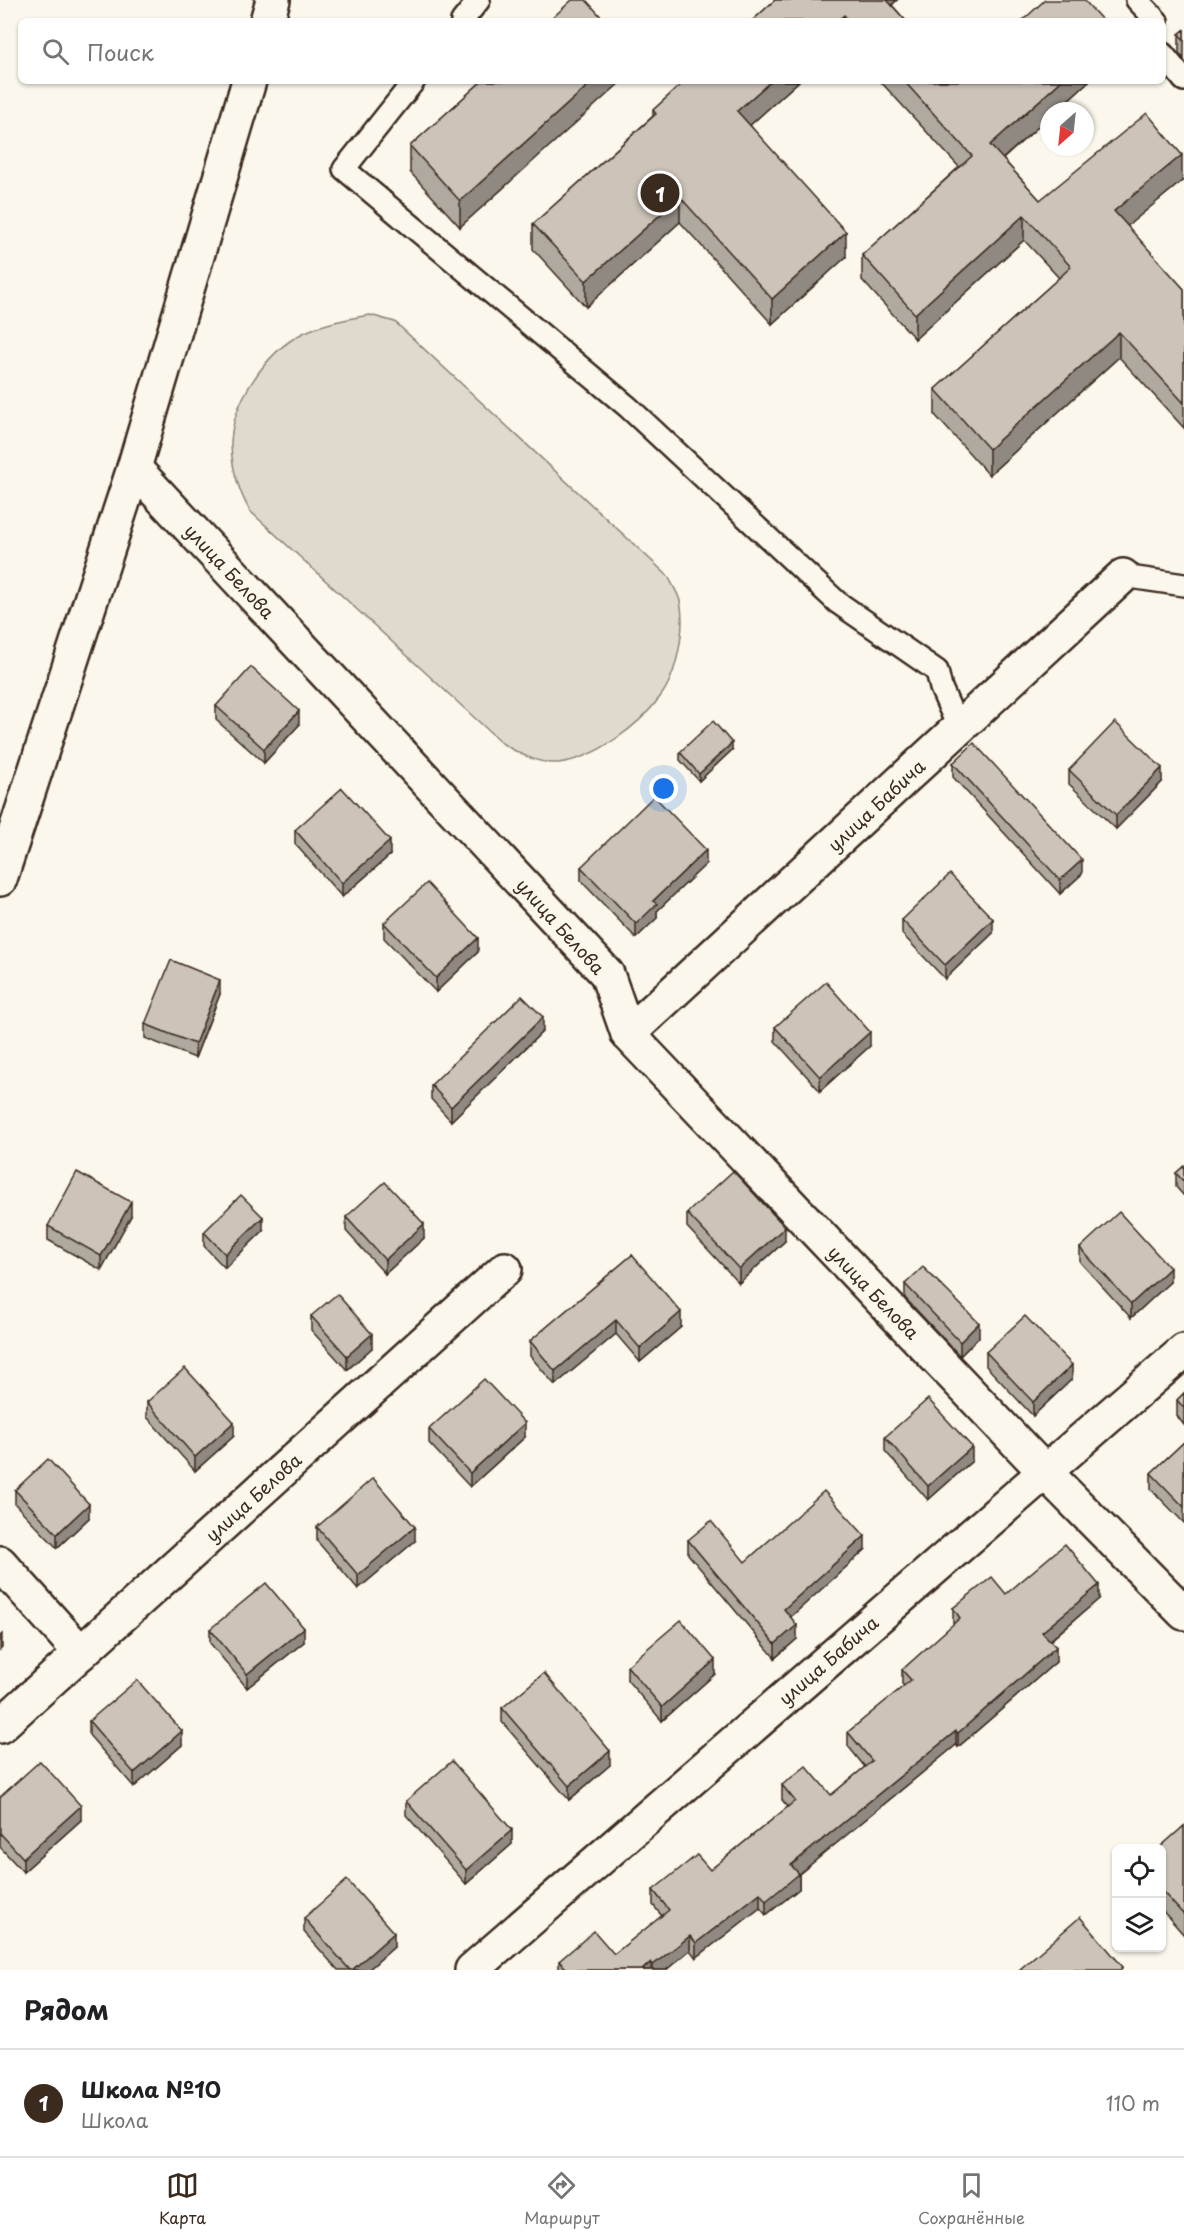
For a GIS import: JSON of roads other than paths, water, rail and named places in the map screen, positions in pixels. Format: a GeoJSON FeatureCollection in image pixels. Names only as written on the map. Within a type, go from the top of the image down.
{"type":"FeatureCollection","features":[{"type":"Feature","properties":{"kind":"street"},"geometry":{"type":"LineString","coordinates":[[268,18],[273,0]]}},
{"type":"Feature","properties":{"kind":"street"},"geometry":{"type":"LineString","coordinates":[[0,879],[134,468],[248,84]]}},
{"type":"Feature","properties":{"kind":"street","name":"улица Белова"},"geometry":{"type":"LineString","coordinates":[[134,468],[607,974],[628,1035],[1045,1472],[1184,1613]]}},
{"type":"Feature","properties":{"kind":"street","name":"улица Бабича"},"geometry":{"type":"LineString","coordinates":[[628,1035],[1123,576]]}},
{"type":"Feature","properties":{"kind":"street","name":"улица Белова"},"geometry":{"type":"LineString","coordinates":[[0,1726],[505,1269]]}},
{"type":"Feature","properties":{"kind":"street","name":"улица Бабича"},"geometry":{"type":"LineString","coordinates":[[472,1970],[1184,1351]]}},
{"type":"Feature","properties":{"kind":"street"},"geometry":{"type":"LineString","coordinates":[[0,1563],[81,1653]]}},
{"type":"Feature","properties":{"kind":"lane"},"geometry":{"type":"LineString","coordinates":[[464,18],[478,0]]}},
{"type":"Feature","properties":{"kind":"lane"},"geometry":{"type":"LineString","coordinates":[[1137,0],[1154,18]]}},
{"type":"Feature","properties":{"kind":"lane"},"geometry":{"type":"LineString","coordinates":[[1166,58],[1184,80]]}},
{"type":"Feature","properties":{"kind":"lane"},"geometry":{"type":"LineString","coordinates":[[412,84],[344,169],[628,407],[837,602],[937,671],[941,688],[959,729]]}},
{"type":"Feature","properties":{"kind":"lane"},"geometry":{"type":"LineString","coordinates":[[1123,576],[1184,585]]}},
{"type":"Feature","properties":{"kind":"place","name":"Школа №10"},"geometry":{"type":"Point","coordinates":[660,193]}}]}
